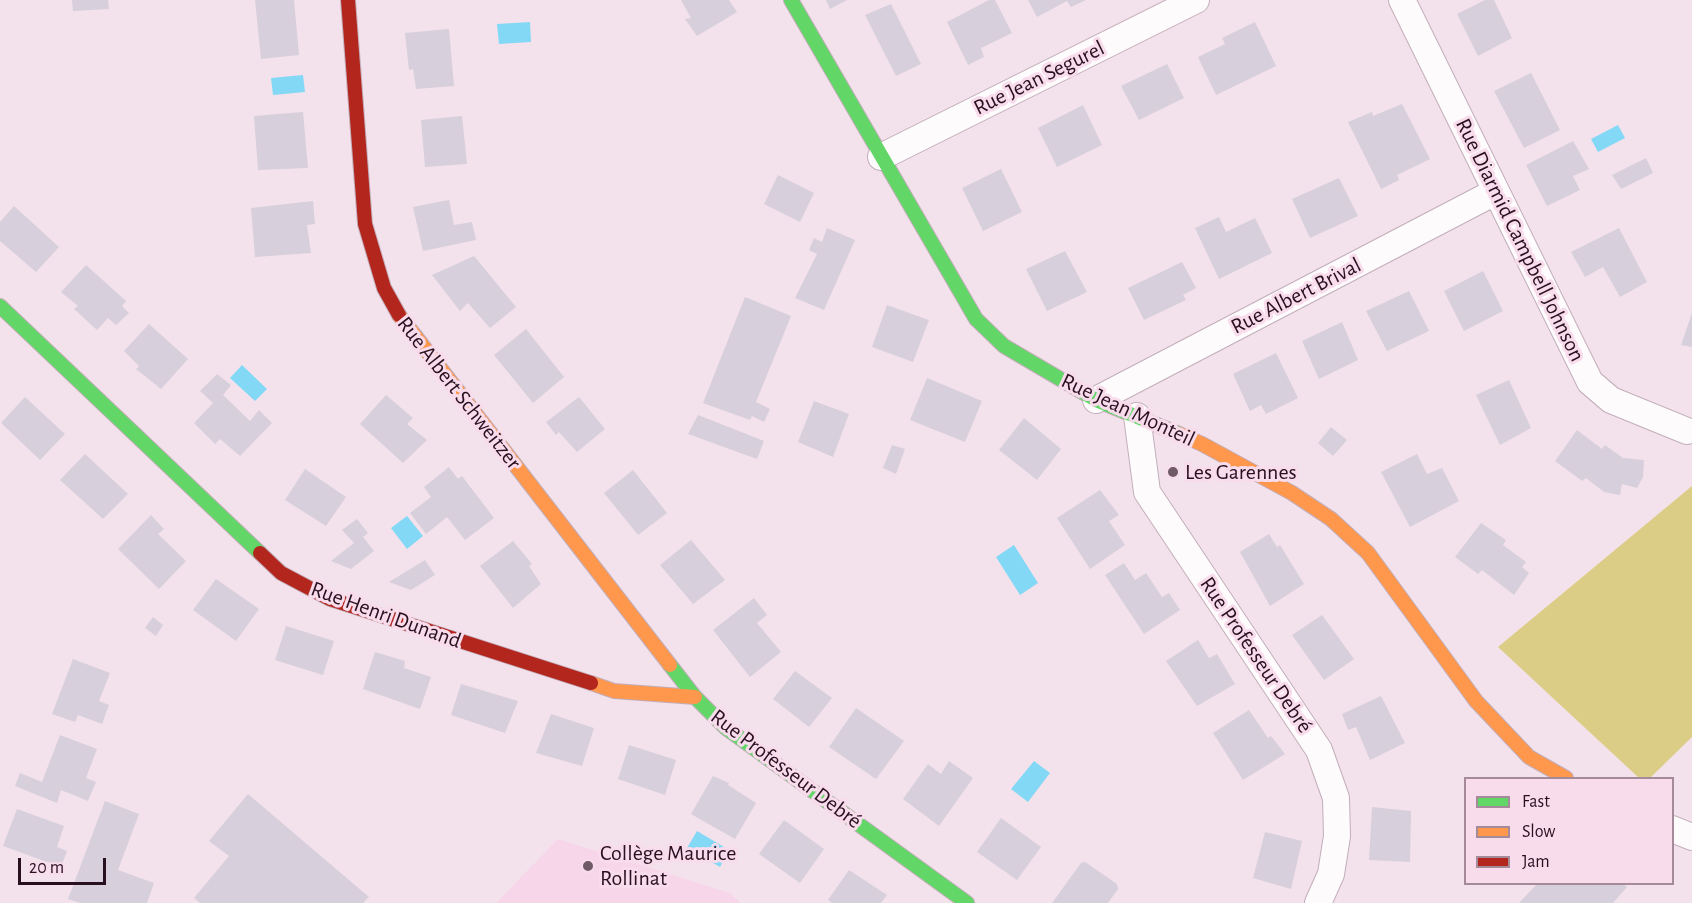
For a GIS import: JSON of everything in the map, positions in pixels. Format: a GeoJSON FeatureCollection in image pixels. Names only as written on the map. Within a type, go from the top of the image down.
{"type":"FeatureCollection","features":[{"type":"Feature","properties":{"kind":"street","name":"Rue Albert Schweitzer"},"geometry":{"type":"LineString","coordinates":[[348,0],[365,224],[384,288],[403,323],[695,697]]}},
{"type":"Feature","properties":{"kind":"street","name":"Rue Jean Monteil"},"geometry":{"type":"LineString","coordinates":[[791,0],[976,319],[1004,346],[1096,400],[1202,444],[1292,493],[1331,519],[1368,553],[1476,701],[1529,757],[1564,777]]}},
{"type":"Feature","properties":{"kind":"street","name":"Rue Jean Segurel"},"geometry":{"type":"LineString","coordinates":[[881,157],[1196,0]]}},
{"type":"Feature","properties":{"kind":"street","name":"Rue Diarmid Campbell Johnson"},"geometry":{"type":"LineString","coordinates":[[1402,0],[1590,382],[1611,400],[1687,430]]}},
{"type":"Feature","properties":{"kind":"street","name":"Rue Albert Brival"},"geometry":{"type":"LineString","coordinates":[[1096,400],[1495,192]]}},
{"type":"Feature","properties":{"kind":"street","name":"Rue Henri Dunand"},"geometry":{"type":"LineString","coordinates":[[0,306],[281,573],[330,599],[614,691],[695,697]]}},
{"type":"Feature","properties":{"kind":"street","name":"Rue Professeur Debré"},"geometry":{"type":"LineString","coordinates":[[1137,416],[1147,492],[1319,750],[1336,798],[1337,836],[1331,874],[1318,903]]}},
{"type":"Feature","properties":{"kind":"street","name":"Rue Professeur Debré"},"geometry":{"type":"LineString","coordinates":[[695,697],[726,728],[967,903]]}},
{"type":"Feature","properties":{"kind":"street"},"geometry":{"type":"LineString","coordinates":[[1674,830],[1692,837]]}},
{"type":"Feature","properties":{"kind":"shaded area"},"geometry":{"type":"Polygon","coordinates":[[[1692,486],[1692,737],[1651,777],[1638,777],[1498,647],[1692,486]]]}},
{"type":"Feature","properties":{"kind":"shaded area","name":"Collège Maurice Rollinat"},"geometry":{"type":"Polygon","coordinates":[[[558,839],[730,893],[741,903],[496,903],[558,839]]]}},
{"type":"Feature","properties":{"kind":"water"},"geometry":{"type":"Polygon","coordinates":[[[530,22],[531,42],[499,44],[497,24],[530,22]]]}},
{"type":"Feature","properties":{"kind":"water"},"geometry":{"type":"Polygon","coordinates":[[[303,75],[305,92],[273,95],[271,78],[303,75]]]}},
{"type":"Feature","properties":{"kind":"water"},"geometry":{"type":"Polygon","coordinates":[[[1618,125],[1625,138],[1598,152],[1591,139],[1618,125]]]}},
{"type":"Feature","properties":{"kind":"water"},"geometry":{"type":"Polygon","coordinates":[[[242,365],[267,389],[255,401],[230,378],[242,365]]]}},
{"type":"Feature","properties":{"kind":"water"},"geometry":{"type":"Polygon","coordinates":[[[407,516],[423,536],[407,549],[391,528],[407,516]]]}},
{"type":"Feature","properties":{"kind":"water"},"geometry":{"type":"Polygon","coordinates":[[[1014,545],[1038,583],[1020,595],[996,557],[1014,545]]]}},
{"type":"Feature","properties":{"kind":"water"},"geometry":{"type":"Polygon","coordinates":[[[1034,761],[1050,773],[1028,802],[1011,789],[1034,761]]]}},
{"type":"Feature","properties":{"kind":"water"},"geometry":{"type":"Polygon","coordinates":[[[697,831],[729,850],[720,867],[687,848],[697,831]]]}},
{"type":"Feature","properties":{"kind":"building"},"geometry":{"type":"Polygon","coordinates":[[[72,0],[108,0],[109,9],[73,11],[72,0]]]}},
{"type":"Feature","properties":{"kind":"building"},"geometry":{"type":"Polygon","coordinates":[[[255,0],[294,0],[299,55],[261,59],[255,0]]]}},
{"type":"Feature","properties":{"kind":"building"},"geometry":{"type":"Polygon","coordinates":[[[681,0],[729,0],[737,12],[697,36],[685,19],[691,18],[681,0]]]}},
{"type":"Feature","properties":{"kind":"building"},"geometry":{"type":"Polygon","coordinates":[[[826,0],[847,0],[830,9],[826,0]]]}},
{"type":"Feature","properties":{"kind":"building"},"geometry":{"type":"Polygon","coordinates":[[[989,0],[995,0],[1012,33],[981,48],[984,57],[968,65],[947,22],[989,0]]]}},
{"type":"Feature","properties":{"kind":"building"},"geometry":{"type":"Polygon","coordinates":[[[1028,0],[1086,0],[1071,7],[1067,1],[1037,17],[1028,0]]]}},
{"type":"Feature","properties":{"kind":"building"},"geometry":{"type":"Polygon","coordinates":[[[1485,0],[1494,0],[1512,38],[1478,56],[1457,14],[1485,0]]]}},
{"type":"Feature","properties":{"kind":"building"},"geometry":{"type":"Polygon","coordinates":[[[891,4],[921,64],[896,76],[865,15],[891,4]]]}},
{"type":"Feature","properties":{"kind":"building"},"geometry":{"type":"Polygon","coordinates":[[[1255,22],[1276,66],[1216,95],[1198,57],[1225,44],[1222,38],[1255,22]]]}},
{"type":"Feature","properties":{"kind":"building"},"geometry":{"type":"Polygon","coordinates":[[[449,29],[454,86],[416,89],[413,69],[409,70],[405,33],[449,29]]]}},
{"type":"Feature","properties":{"kind":"building"},"geometry":{"type":"Polygon","coordinates":[[[1167,64],[1184,98],[1139,120],[1121,86],[1167,64]]]}},
{"type":"Feature","properties":{"kind":"building"},"geometry":{"type":"Polygon","coordinates":[[[1531,73],[1560,130],[1524,148],[1494,91],[1531,73]]]}},
{"type":"Feature","properties":{"kind":"building"},"geometry":{"type":"Polygon","coordinates":[[[1402,104],[1430,159],[1397,175],[1399,180],[1381,189],[1348,122],[1372,112],[1373,116],[1402,104]]]}},
{"type":"Feature","properties":{"kind":"building"},"geometry":{"type":"Polygon","coordinates":[[[1083,105],[1102,145],[1057,167],[1038,128],[1083,105]]]}},
{"type":"Feature","properties":{"kind":"building"},"geometry":{"type":"Polygon","coordinates":[[[303,112],[308,168],[258,170],[254,116],[303,112]]]}},
{"type":"Feature","properties":{"kind":"building"},"geometry":{"type":"Polygon","coordinates":[[[462,116],[467,164],[425,167],[421,120],[462,116]]]}},
{"type":"Feature","properties":{"kind":"building"},"geometry":{"type":"Polygon","coordinates":[[[1573,141],[1589,169],[1573,176],[1580,190],[1547,206],[1526,165],[1573,141]]]}},
{"type":"Feature","properties":{"kind":"building"},"geometry":{"type":"Polygon","coordinates":[[[1646,158],[1653,173],[1621,189],[1612,175],[1646,158]]]}},
{"type":"Feature","properties":{"kind":"building"},"geometry":{"type":"Polygon","coordinates":[[[1001,169],[1022,212],[983,231],[962,188],[1001,169]]]}},
{"type":"Feature","properties":{"kind":"building"},"geometry":{"type":"Polygon","coordinates":[[[778,175],[814,193],[800,222],[764,204],[778,175]]]}},
{"type":"Feature","properties":{"kind":"building"},"geometry":{"type":"Polygon","coordinates":[[[1339,178],[1358,216],[1310,238],[1292,199],[1339,178]]]}},
{"type":"Feature","properties":{"kind":"building"},"geometry":{"type":"Polygon","coordinates":[[[449,200],[454,225],[472,222],[476,240],[423,251],[413,207],[449,200]]]}},
{"type":"Feature","properties":{"kind":"building"},"geometry":{"type":"Polygon","coordinates":[[[313,201],[315,224],[307,225],[311,253],[255,257],[251,208],[313,201]]]}},
{"type":"Feature","properties":{"kind":"building"},"geometry":{"type":"Polygon","coordinates":[[[14,206],[59,247],[36,272],[0,241],[0,222],[14,206]]]}},
{"type":"Feature","properties":{"kind":"building"},"geometry":{"type":"Polygon","coordinates":[[[1219,217],[1226,232],[1255,218],[1272,253],[1219,279],[1195,228],[1219,217]]]}},
{"type":"Feature","properties":{"kind":"building"},"geometry":{"type":"Polygon","coordinates":[[[827,228],[855,240],[824,310],[795,298],[817,254],[809,250],[814,238],[822,242],[827,228]]]}},
{"type":"Feature","properties":{"kind":"building"},"geometry":{"type":"Polygon","coordinates":[[[1619,228],[1647,282],[1620,297],[1603,267],[1585,277],[1571,252],[1619,228]]]}},
{"type":"Feature","properties":{"kind":"building"},"geometry":{"type":"Polygon","coordinates":[[[1065,251],[1087,292],[1047,311],[1026,269],[1065,251]]]}},
{"type":"Feature","properties":{"kind":"building"},"geometry":{"type":"Polygon","coordinates":[[[474,256],[516,307],[490,328],[468,303],[460,311],[432,275],[474,256]]]}},
{"type":"Feature","properties":{"kind":"building"},"geometry":{"type":"Polygon","coordinates":[[[1182,262],[1196,288],[1183,295],[1186,300],[1144,320],[1128,288],[1182,262]]]}},
{"type":"Feature","properties":{"kind":"building"},"geometry":{"type":"Polygon","coordinates":[[[86,265],[126,301],[122,306],[129,313],[116,325],[108,318],[97,330],[74,309],[78,306],[61,292],[86,265]]]}},
{"type":"Feature","properties":{"kind":"building"},"geometry":{"type":"Polygon","coordinates":[[[1483,271],[1503,311],[1464,331],[1444,291],[1483,271]]]}},
{"type":"Feature","properties":{"kind":"building"},"geometry":{"type":"Polygon","coordinates":[[[1409,291],[1429,331],[1387,351],[1366,311],[1409,291]]]}},
{"type":"Feature","properties":{"kind":"building"},"geometry":{"type":"Polygon","coordinates":[[[745,297],[791,316],[756,402],[770,409],[764,422],[752,416],[750,420],[703,403],[745,297]]]}},
{"type":"Feature","properties":{"kind":"building"},"geometry":{"type":"Polygon","coordinates":[[[887,305],[929,320],[913,362],[872,347],[887,305]]]}},
{"type":"Feature","properties":{"kind":"building"},"geometry":{"type":"Polygon","coordinates":[[[1692,313],[1692,347],[1681,345],[1692,313]]]}},
{"type":"Feature","properties":{"kind":"building"},"geometry":{"type":"Polygon","coordinates":[[[1342,322],[1358,360],[1319,379],[1302,341],[1342,322]]]}},
{"type":"Feature","properties":{"kind":"building"},"geometry":{"type":"Polygon","coordinates":[[[149,324],[188,359],[161,389],[136,369],[139,366],[124,351],[149,324]]]}},
{"type":"Feature","properties":{"kind":"building"},"geometry":{"type":"Polygon","coordinates":[[[526,329],[564,377],[533,403],[494,355],[526,329]]]}},
{"type":"Feature","properties":{"kind":"building"},"geometry":{"type":"Polygon","coordinates":[[[1276,353],[1298,398],[1266,414],[1261,405],[1250,411],[1233,374],[1276,353]]]}},
{"type":"Feature","properties":{"kind":"building"},"geometry":{"type":"Polygon","coordinates":[[[217,374],[231,385],[223,395],[250,421],[259,410],[272,423],[240,456],[220,439],[215,444],[194,423],[213,403],[200,391],[217,374]]]}},
{"type":"Feature","properties":{"kind":"building"},"geometry":{"type":"Polygon","coordinates":[[[927,378],[982,401],[965,442],[910,420],[927,378]]]}},
{"type":"Feature","properties":{"kind":"building"},"geometry":{"type":"Polygon","coordinates":[[[1509,380],[1531,428],[1500,445],[1476,395],[1509,380]]]}},
{"type":"Feature","properties":{"kind":"building"},"geometry":{"type":"Polygon","coordinates":[[[386,395],[413,418],[407,424],[427,440],[403,463],[360,424],[386,395]]]}},
{"type":"Feature","properties":{"kind":"building"},"geometry":{"type":"Polygon","coordinates":[[[25,397],[65,434],[40,460],[1,423],[25,397]]]}},
{"type":"Feature","properties":{"kind":"building"},"geometry":{"type":"Polygon","coordinates":[[[579,397],[605,429],[577,452],[559,432],[556,435],[546,422],[579,397]]]}},
{"type":"Feature","properties":{"kind":"building"},"geometry":{"type":"Polygon","coordinates":[[[814,401],[849,414],[833,457],[798,442],[814,401]]]}},
{"type":"Feature","properties":{"kind":"building"},"geometry":{"type":"Polygon","coordinates":[[[698,415],[764,441],[757,459],[688,434],[698,415]]]}},
{"type":"Feature","properties":{"kind":"building"},"geometry":{"type":"Polygon","coordinates":[[[1024,418],[1061,449],[1037,480],[999,450],[1024,418]]]}},
{"type":"Feature","properties":{"kind":"building"},"geometry":{"type":"Polygon","coordinates":[[[1331,427],[1347,440],[1333,456],[1318,443],[1331,427]]]}},
{"type":"Feature","properties":{"kind":"building"},"geometry":{"type":"Polygon","coordinates":[[[1577,430],[1602,449],[1605,445],[1623,458],[1644,460],[1643,477],[1637,488],[1622,484],[1620,495],[1604,492],[1586,478],[1582,481],[1555,461],[1577,430]]]}},
{"type":"Feature","properties":{"kind":"building"},"geometry":{"type":"Polygon","coordinates":[[[892,445],[905,449],[896,474],[883,468],[892,445]]]}},
{"type":"Feature","properties":{"kind":"building"},"geometry":{"type":"Polygon","coordinates":[[[85,454],[128,494],[103,519],[60,480],[85,454]]]}},
{"type":"Feature","properties":{"kind":"building"},"geometry":{"type":"Polygon","coordinates":[[[1417,454],[1427,474],[1442,468],[1459,501],[1410,527],[1381,472],[1417,454]]]}},
{"type":"Feature","properties":{"kind":"building"},"geometry":{"type":"Polygon","coordinates":[[[449,467],[458,479],[462,476],[494,518],[465,540],[447,517],[426,534],[410,513],[431,497],[424,487],[449,467]]]}},
{"type":"Feature","properties":{"kind":"building"},"geometry":{"type":"Polygon","coordinates":[[[305,469],[346,497],[326,526],[285,500],[305,469]]]}},
{"type":"Feature","properties":{"kind":"building"},"geometry":{"type":"Polygon","coordinates":[[[633,470],[667,513],[638,535],[604,493],[633,470]]]}},
{"type":"Feature","properties":{"kind":"building"},"geometry":{"type":"Polygon","coordinates":[[[1100,490],[1119,515],[1109,521],[1125,545],[1090,569],[1057,518],[1100,490]]]}},
{"type":"Feature","properties":{"kind":"building"},"geometry":{"type":"Polygon","coordinates":[[[151,515],[164,529],[158,534],[186,561],[159,589],[118,549],[151,515]]]}},
{"type":"Feature","properties":{"kind":"building"},"geometry":{"type":"Polygon","coordinates":[[[357,519],[368,533],[363,537],[374,551],[351,569],[331,561],[354,543],[342,530],[357,519]]]}},
{"type":"Feature","properties":{"kind":"building"},"geometry":{"type":"Polygon","coordinates":[[[1481,523],[1506,540],[1503,545],[1526,562],[1522,567],[1529,573],[1514,595],[1482,570],[1478,574],[1455,557],[1481,523]]]}},
{"type":"Feature","properties":{"kind":"building"},"geometry":{"type":"Polygon","coordinates":[[[1269,534],[1277,547],[1280,545],[1304,584],[1270,606],[1240,552],[1269,534]]]}},
{"type":"Feature","properties":{"kind":"building"},"geometry":{"type":"Polygon","coordinates":[[[691,540],[725,580],[693,604],[660,565],[691,540]]]}},
{"type":"Feature","properties":{"kind":"building"},"geometry":{"type":"Polygon","coordinates":[[[513,541],[532,564],[529,566],[541,584],[513,608],[480,566],[513,541]]]}},
{"type":"Feature","properties":{"kind":"building"},"geometry":{"type":"Polygon","coordinates":[[[425,560],[435,575],[411,590],[389,582],[425,560]]]}},
{"type":"Feature","properties":{"kind":"building"},"geometry":{"type":"Polygon","coordinates":[[[1124,563],[1135,580],[1146,573],[1162,597],[1169,593],[1180,610],[1144,634],[1105,575],[1124,563]]]}},
{"type":"Feature","properties":{"kind":"building"},"geometry":{"type":"Polygon","coordinates":[[[216,579],[259,609],[236,641],[193,610],[216,579]]]}},
{"type":"Feature","properties":{"kind":"building"},"geometry":{"type":"Polygon","coordinates":[[[754,598],[767,615],[757,623],[781,652],[750,677],[713,630],[754,598]]]}},
{"type":"Feature","properties":{"kind":"building"},"geometry":{"type":"Polygon","coordinates":[[[1322,615],[1354,659],[1324,680],[1292,635],[1322,615]]]}},
{"type":"Feature","properties":{"kind":"building"},"geometry":{"type":"Polygon","coordinates":[[[153,617],[163,625],[156,636],[145,628],[153,617]]]}},
{"type":"Feature","properties":{"kind":"building"},"geometry":{"type":"Polygon","coordinates":[[[286,626],[334,641],[323,675],[275,660],[286,626]]]}},
{"type":"Feature","properties":{"kind":"building"},"geometry":{"type":"Polygon","coordinates":[[[1198,640],[1209,658],[1217,654],[1235,684],[1197,706],[1166,661],[1198,640]]]}},
{"type":"Feature","properties":{"kind":"building"},"geometry":{"type":"Polygon","coordinates":[[[375,652],[405,661],[404,668],[431,677],[420,709],[363,689],[375,652]]]}},
{"type":"Feature","properties":{"kind":"building"},"geometry":{"type":"Polygon","coordinates":[[[73,659],[110,673],[99,701],[109,705],[102,724],[78,715],[75,722],[52,714],[73,659]]]}},
{"type":"Feature","properties":{"kind":"building"},"geometry":{"type":"Polygon","coordinates":[[[795,671],[832,698],[809,727],[773,699],[795,671]]]}},
{"type":"Feature","properties":{"kind":"building"},"geometry":{"type":"Polygon","coordinates":[[[461,684],[518,701],[505,733],[451,715],[461,684]]]}},
{"type":"Feature","properties":{"kind":"building"},"geometry":{"type":"Polygon","coordinates":[[[1381,696],[1405,743],[1370,760],[1356,727],[1348,730],[1342,714],[1381,696]]]}},
{"type":"Feature","properties":{"kind":"building"},"geometry":{"type":"Polygon","coordinates":[[[856,708],[904,741],[876,779],[829,747],[856,708]]]}},
{"type":"Feature","properties":{"kind":"building"},"geometry":{"type":"Polygon","coordinates":[[[1249,710],[1268,738],[1271,736],[1285,754],[1243,780],[1213,733],[1249,710]]]}},
{"type":"Feature","properties":{"kind":"building"},"geometry":{"type":"Polygon","coordinates":[[[551,714],[594,728],[582,766],[536,753],[551,714]]]}},
{"type":"Feature","properties":{"kind":"building"},"geometry":{"type":"Polygon","coordinates":[[[60,735],[97,749],[86,778],[96,782],[88,801],[61,790],[57,803],[15,786],[20,773],[42,782],[60,735]]]}},
{"type":"Feature","properties":{"kind":"building"},"geometry":{"type":"Polygon","coordinates":[[[629,745],[676,760],[665,795],[618,779],[629,745]]]}},
{"type":"Feature","properties":{"kind":"building"},"geometry":{"type":"Polygon","coordinates":[[[949,761],[973,778],[939,826],[903,799],[928,764],[941,774],[949,761]]]}},
{"type":"Feature","properties":{"kind":"building"},"geometry":{"type":"Polygon","coordinates":[[[713,776],[729,783],[728,785],[756,803],[735,839],[691,814],[713,776]]]}},
{"type":"Feature","properties":{"kind":"building"},"geometry":{"type":"Polygon","coordinates":[[[248,794],[369,897],[363,903],[200,903],[194,898],[229,856],[209,841],[248,794]]]}},
{"type":"Feature","properties":{"kind":"building"},"geometry":{"type":"Polygon","coordinates":[[[105,801],[139,814],[118,870],[154,883],[147,903],[80,903],[68,899],[105,801]]]}},
{"type":"Feature","properties":{"kind":"building"},"geometry":{"type":"Polygon","coordinates":[[[1372,807],[1411,811],[1410,862],[1369,860],[1372,807]]]}},
{"type":"Feature","properties":{"kind":"building"},"geometry":{"type":"Polygon","coordinates":[[[17,809],[64,826],[57,847],[67,851],[61,867],[3,846],[17,809]]]}},
{"type":"Feature","properties":{"kind":"building"},"geometry":{"type":"Polygon","coordinates":[[[1001,818],[1041,847],[1017,880],[977,852],[1001,818]]]}},
{"type":"Feature","properties":{"kind":"building"},"geometry":{"type":"Polygon","coordinates":[[[784,820],[824,849],[800,883],[759,854],[784,820]]]}},
{"type":"Feature","properties":{"kind":"building"},"geometry":{"type":"Polygon","coordinates":[[[1265,832],[1302,841],[1291,889],[1253,878],[1265,832]]]}},
{"type":"Feature","properties":{"kind":"building"},"geometry":{"type":"Polygon","coordinates":[[[1085,862],[1117,884],[1118,889],[1108,903],[1052,903],[1081,863],[1085,862]]]}},
{"type":"Feature","properties":{"kind":"building"},"geometry":{"type":"Polygon","coordinates":[[[849,870],[887,895],[881,903],[832,903],[828,900],[849,870]]]}},
{"type":"Feature","properties":{"kind":"building"},"geometry":{"type":"Polygon","coordinates":[[[1536,885],[1624,885],[1627,887],[1613,903],[1519,903],[1536,885]]]}},
{"type":"Feature","properties":{"kind":"traffic: fast"},"geometry":{"type":"LineString","coordinates":[[791,0],[976,319],[1004,346],[1096,400],[1179,434]]}},
{"type":"Feature","properties":{"kind":"traffic: fast"},"geometry":{"type":"LineString","coordinates":[[0,306],[260,553]]}},
{"type":"Feature","properties":{"kind":"traffic: fast"},"geometry":{"type":"LineString","coordinates":[[670,665],[695,697],[726,728],[967,903]]}},
{"type":"Feature","properties":{"kind":"traffic: slow"},"geometry":{"type":"LineString","coordinates":[[399,315],[670,665]]}},
{"type":"Feature","properties":{"kind":"traffic: slow"},"geometry":{"type":"LineString","coordinates":[[1179,434],[1292,493],[1331,519],[1368,553],[1476,701],[1529,757],[1564,777]]}},
{"type":"Feature","properties":{"kind":"traffic: slow"},"geometry":{"type":"LineString","coordinates":[[591,683],[614,691],[695,697]]}},
{"type":"Feature","properties":{"kind":"traffic: jam"},"geometry":{"type":"LineString","coordinates":[[348,0],[365,224],[384,288],[399,315]]}},
{"type":"Feature","properties":{"kind":"traffic: jam"},"geometry":{"type":"LineString","coordinates":[[260,553],[281,573],[330,599],[591,683]]}},
{"type":"Feature","properties":{"kind":"place","name":"Les Garennes"},"geometry":{"type":"Point","coordinates":[1173,472]}},
{"type":"Feature","properties":{"kind":"place","name":"Collège Maurice Rollinat"},"geometry":{"type":"Point","coordinates":[588,866]}}]}
